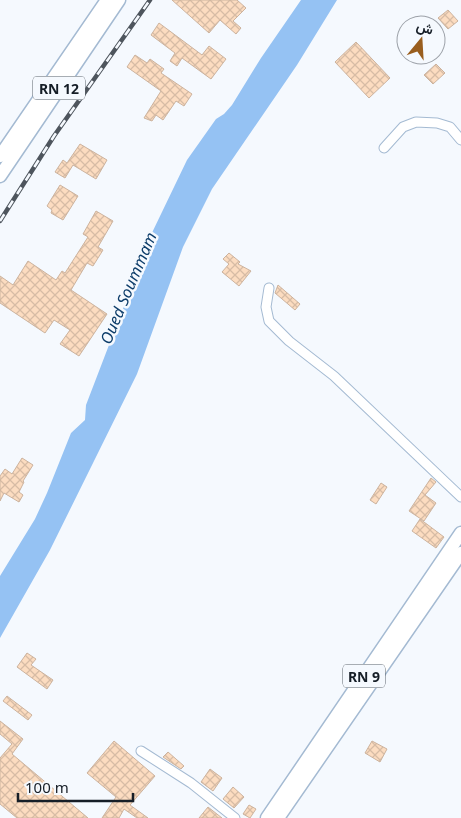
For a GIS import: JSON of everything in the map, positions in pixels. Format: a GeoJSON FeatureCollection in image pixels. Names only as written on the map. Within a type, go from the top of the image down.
{"type":"FeatureCollection","features":[{"type":"Feature","properties":{"kind":"highway","name":"RN 12"},"geometry":{"type":"LineString","coordinates":[[0,156],[107,0]]}},
{"type":"Feature","properties":{"kind":"highway","name":"RN 12"},"geometry":{"type":"LineString","coordinates":[[0,176],[119,0]]}},
{"type":"Feature","properties":{"kind":"highway","name":"RN 9"},"geometry":{"type":"LineString","coordinates":[[267,818],[461,533]]}},
{"type":"Feature","properties":{"kind":"highway","name":"RN 9"},"geometry":{"type":"LineString","coordinates":[[278,818],[461,553]]}},
{"type":"Feature","properties":{"kind":"street"},"geometry":{"type":"LineString","coordinates":[[384,148],[403,127],[416,122],[437,123],[450,127],[461,140]]}},
{"type":"Feature","properties":{"kind":"street"},"geometry":{"type":"LineString","coordinates":[[269,288],[266,307],[269,321],[289,341],[334,376],[461,497]]}},
{"type":"Feature","properties":{"kind":"street"},"geometry":{"type":"LineString","coordinates":[[141,750],[191,783],[236,818]]}},
{"type":"Feature","properties":{"kind":"water"},"geometry":{"type":"Polygon","coordinates":[[[301,0],[337,0],[297,65],[212,189],[183,247],[137,374],[50,550],[0,638],[0,576],[35,519],[71,433],[85,420],[86,405],[127,298],[134,286],[149,239],[187,160],[216,119],[224,114],[232,105],[261,58],[301,0]]]}},
{"type":"Feature","properties":{"kind":"building"},"geometry":{"type":"Polygon","coordinates":[[[172,0],[237,0],[246,8],[233,21],[241,28],[236,34],[220,20],[209,33],[172,0]]]}},
{"type":"Feature","properties":{"kind":"building"},"geometry":{"type":"Polygon","coordinates":[[[448,10],[458,21],[448,29],[446,27],[446,15],[442,15],[448,10]]]}},
{"type":"Feature","properties":{"kind":"building"},"geometry":{"type":"Polygon","coordinates":[[[159,23],[202,55],[209,46],[226,59],[211,79],[182,58],[177,66],[170,61],[175,53],[151,35],[159,23]]]}},
{"type":"Feature","properties":{"kind":"building"},"geometry":{"type":"Polygon","coordinates":[[[356,42],[390,78],[369,98],[335,62],[356,42]]]}},
{"type":"Feature","properties":{"kind":"building"},"geometry":{"type":"Polygon","coordinates":[[[135,55],[147,63],[150,59],[164,69],[161,73],[192,94],[184,106],[176,101],[163,120],[156,115],[152,121],[144,118],[161,91],[127,67],[135,55]]]}},
{"type":"Feature","properties":{"kind":"building"},"geometry":{"type":"Polygon","coordinates":[[[435,65],[445,73],[433,84],[424,75],[435,65]]]}},
{"type":"Feature","properties":{"kind":"building"},"geometry":{"type":"Polygon","coordinates":[[[80,144],[107,160],[96,179],[73,165],[65,178],[55,172],[63,160],[67,163],[80,144]]]}},
{"type":"Feature","properties":{"kind":"building"},"geometry":{"type":"Polygon","coordinates":[[[60,185],[78,196],[63,220],[51,213],[52,210],[47,206],[60,185]]]}},
{"type":"Feature","properties":{"kind":"building"},"geometry":{"type":"Polygon","coordinates":[[[96,211],[113,221],[98,247],[103,250],[93,266],[87,263],[71,290],[107,314],[79,356],[60,344],[70,330],[54,320],[45,333],[0,303],[0,276],[13,285],[28,261],[56,280],[62,271],[65,273],[88,237],[83,234],[96,211]]]}},
{"type":"Feature","properties":{"kind":"building"},"geometry":{"type":"Polygon","coordinates":[[[229,253],[240,262],[238,264],[251,271],[239,286],[222,272],[229,264],[223,259],[229,253]]]}},
{"type":"Feature","properties":{"kind":"building"},"geometry":{"type":"Polygon","coordinates":[[[278,285],[300,304],[295,310],[275,293],[278,285]]]}},
{"type":"Feature","properties":{"kind":"building"},"geometry":{"type":"Polygon","coordinates":[[[22,458],[33,465],[23,481],[19,492],[23,495],[19,502],[4,493],[0,501],[0,476],[5,469],[12,474],[22,458]]]}},
{"type":"Feature","properties":{"kind":"building"},"geometry":{"type":"Polygon","coordinates":[[[431,478],[436,482],[425,495],[436,503],[424,521],[409,511],[431,478]]]}},
{"type":"Feature","properties":{"kind":"building"},"geometry":{"type":"Polygon","coordinates":[[[381,483],[387,487],[376,504],[370,500],[381,483]]]}},
{"type":"Feature","properties":{"kind":"building"},"geometry":{"type":"Polygon","coordinates":[[[420,519],[444,537],[436,548],[412,531],[420,519]]]}},
{"type":"Feature","properties":{"kind":"building"},"geometry":{"type":"Polygon","coordinates":[[[27,653],[36,659],[31,665],[53,680],[47,689],[17,667],[27,653]]]}},
{"type":"Feature","properties":{"kind":"building"},"geometry":{"type":"Polygon","coordinates":[[[7,696],[32,715],[28,720],[3,701],[7,696]]]}},
{"type":"Feature","properties":{"kind":"building"},"geometry":{"type":"Polygon","coordinates":[[[0,721],[23,739],[12,754],[88,818],[17,818],[0,804],[0,758],[12,744],[0,734],[0,721]]]}},
{"type":"Feature","properties":{"kind":"building"},"geometry":{"type":"Polygon","coordinates":[[[114,741],[155,776],[130,805],[148,818],[137,818],[124,809],[119,818],[102,818],[116,797],[87,773],[114,741]]]}},
{"type":"Feature","properties":{"kind":"building"},"geometry":{"type":"Polygon","coordinates":[[[372,741],[387,749],[380,762],[365,753],[372,741]]]}},
{"type":"Feature","properties":{"kind":"building"},"geometry":{"type":"Polygon","coordinates":[[[168,752],[184,766],[181,769],[163,757],[168,752]]]}},
{"type":"Feature","properties":{"kind":"building"},"geometry":{"type":"Polygon","coordinates":[[[210,769],[222,778],[213,791],[201,782],[210,769]]]}},
{"type":"Feature","properties":{"kind":"building"},"geometry":{"type":"Polygon","coordinates":[[[233,787],[244,797],[234,808],[223,799],[233,787]]]}},
{"type":"Feature","properties":{"kind":"building"},"geometry":{"type":"Polygon","coordinates":[[[249,805],[256,809],[250,818],[243,814],[249,805]]]}},
{"type":"Feature","properties":{"kind":"building"},"geometry":{"type":"Polygon","coordinates":[[[208,807],[222,818],[199,818],[208,807]]]}},
{"type":"Feature","properties":{"kind":"railway"},"geometry":{"type":"LineString","coordinates":[[0,221],[54,136],[150,0]]}},
{"type":"Feature","properties":{"kind":"water label","name":"Oued Soummam"},"geometry":{"type":"Point","coordinates":[128,288]}}]}
